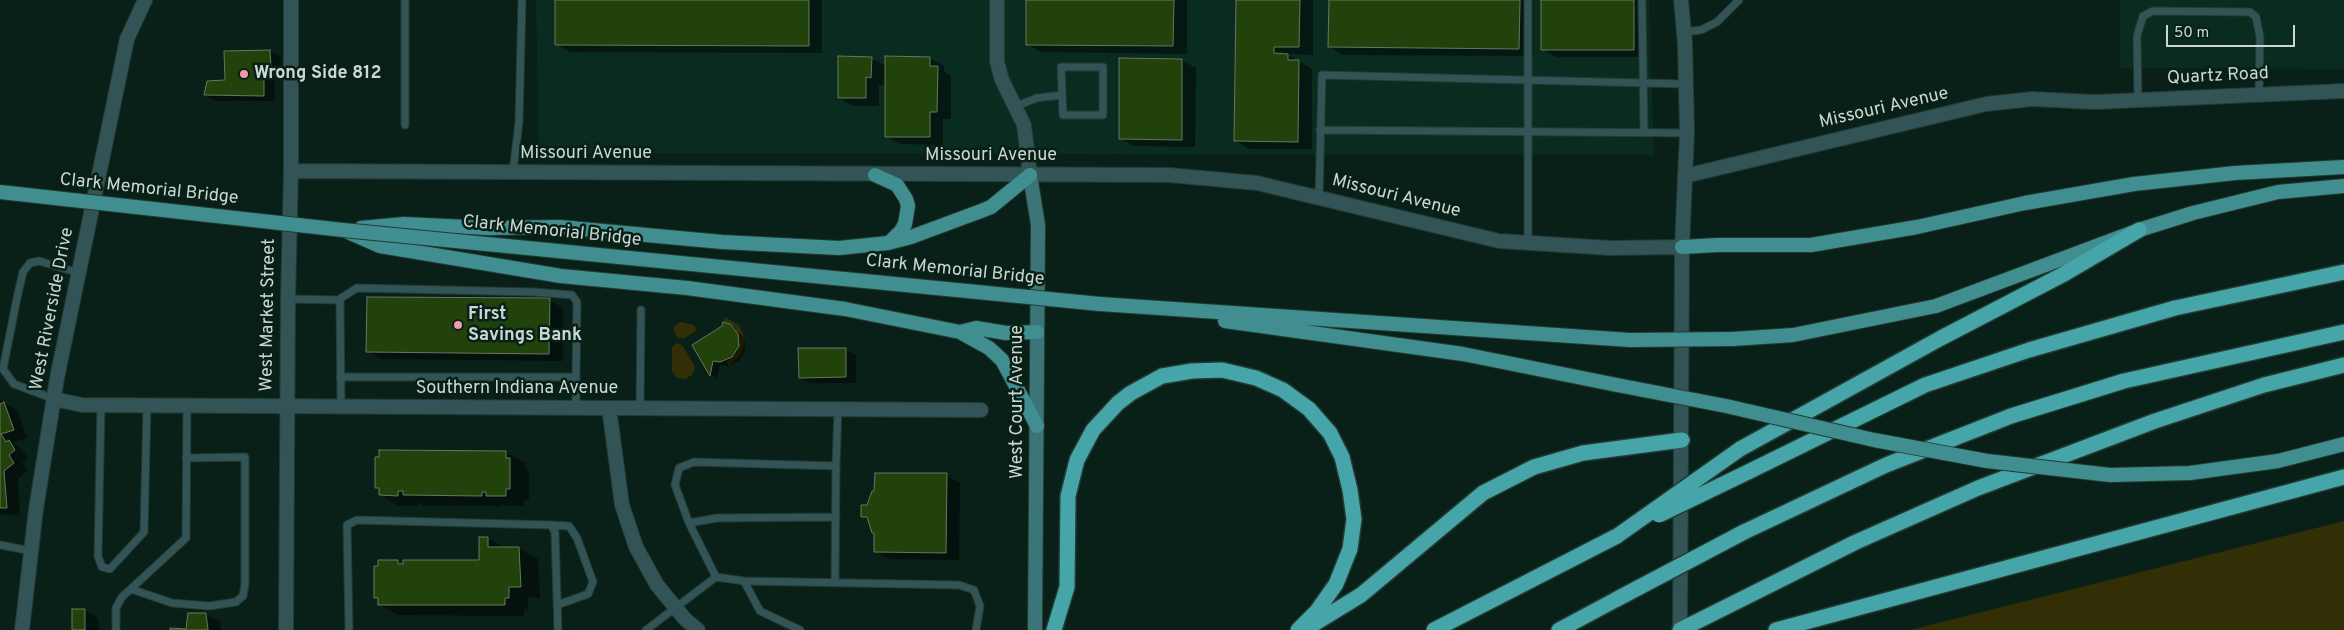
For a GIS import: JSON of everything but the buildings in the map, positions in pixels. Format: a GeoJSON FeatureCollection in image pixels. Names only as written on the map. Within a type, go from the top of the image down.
{"type":"FeatureCollection","features":[{"type":"Feature","properties":{"kind":"highway"},"geometry":{"type":"LineString","coordinates":[[1617,536],[1740,449],[1941,338],[2064,274],[2139,230]]}},
{"type":"Feature","properties":{"kind":"highway"},"geometry":{"type":"LineString","coordinates":[[1434,630],[1617,536],[1925,385],[2010,356],[2175,308],[2344,272]]}},
{"type":"Feature","properties":{"kind":"highway"},"geometry":{"type":"LineString","coordinates":[[1559,630],[1744,532],[1886,465],[2011,416],[2124,381],[2344,332]]}},
{"type":"Feature","properties":{"kind":"highway"},"geometry":{"type":"LineString","coordinates":[[1680,630],[1856,542],[1978,488],[2155,420],[2264,385],[2344,365]]}},
{"type":"Feature","properties":{"kind":"highway"},"geometry":{"type":"LineString","coordinates":[[1054,630],[1067,587],[1067,519],[1070,488],[1077,460],[1093,430],[1118,403],[1131,393],[1162,376],[1192,371],[1222,370],[1256,378],[1284,390],[1309,409],[1330,433],[1342,457],[1350,490],[1354,519],[1350,549],[1336,584],[1318,611],[1298,630]]}},
{"type":"Feature","properties":{"kind":"highway"},"geometry":{"type":"LineString","coordinates":[[1305,630],[1361,595],[1423,541],[1484,493],[1534,467],[1583,453],[1682,440]]}},
{"type":"Feature","properties":{"kind":"highway"},"geometry":{"type":"LineString","coordinates":[[1776,630],[2121,535],[2344,479]]}},
{"type":"Feature","properties":{"kind":"main road"},"geometry":{"type":"LineString","coordinates":[[1682,247],[1811,245],[1918,227],[2025,203],[2134,184],[2235,173],[2344,167]]}},
{"type":"Feature","properties":{"kind":"main road"},"geometry":{"type":"LineString","coordinates":[[875,174],[897,185],[906,198],[908,206],[908,215],[901,232],[888,243]]}},
{"type":"Feature","properties":{"kind":"main road"},"geometry":{"type":"LineString","coordinates":[[343,230],[404,224],[488,228],[560,227],[808,248],[840,248],[888,243],[912,237],[991,207],[1030,175]]}},
{"type":"Feature","properties":{"kind":"main road","name":"West Court Avenue"},"geometry":{"type":"LineString","coordinates":[[1030,175],[1038,225],[1035,630]]}},
{"type":"Feature","properties":{"kind":"main road"},"geometry":{"type":"LineString","coordinates":[[1100,304],[1630,340],[1733,339],[1793,335],[1936,306],[2139,230],[2193,213],[2278,192],[2344,186]]}},
{"type":"Feature","properties":{"kind":"main road","name":"Clark Memorial Bridge"},"geometry":{"type":"LineString","coordinates":[[0,192],[343,230],[1100,304]]}},
{"type":"Feature","properties":{"kind":"main road"},"geometry":{"type":"LineString","coordinates":[[343,230],[380,246],[561,276],[687,288],[800,303],[960,332],[989,348],[1002,360],[1037,426]]}},
{"type":"Feature","properties":{"kind":"main road"},"geometry":{"type":"LineString","coordinates":[[1100,304],[1463,354],[1726,406],[1874,440],[1987,462],[2110,476],[2190,473],[2278,461],[2344,444]]}},
{"type":"Feature","properties":{"kind":"main road"},"geometry":{"type":"LineString","coordinates":[[960,332],[976,328],[1006,333],[1038,332]]}},
{"type":"Feature","properties":{"kind":"street","name":"West Riverside Drive"},"geometry":{"type":"LineString","coordinates":[[22,630],[31,551],[54,400],[127,39],[144,0]]}},
{"type":"Feature","properties":{"kind":"street","name":"West Market Street"},"geometry":{"type":"LineString","coordinates":[[286,630],[289,193],[292,171],[291,0]]}},
{"type":"Feature","properties":{"kind":"street"},"geometry":{"type":"LineString","coordinates":[[997,0],[997,62],[1002,80],[1024,125],[1030,175]]}},
{"type":"Feature","properties":{"kind":"street"},"geometry":{"type":"LineString","coordinates":[[1680,630],[1682,247],[1687,133],[1684,32],[1681,0]]}},
{"type":"Feature","properties":{"kind":"street","name":"Quartz Road"},"geometry":{"type":"LineString","coordinates":[[2095,102],[2344,91]]}},
{"type":"Feature","properties":{"kind":"street","name":"Missouri Avenue"},"geometry":{"type":"LineString","coordinates":[[1685,176],[1986,104],[2032,99],[2095,102]]}},
{"type":"Feature","properties":{"kind":"street","name":"Missouri Avenue"},"geometry":{"type":"LineString","coordinates":[[292,171],[1169,175],[1257,183],[1499,241],[1610,248],[1682,247]]}},
{"type":"Feature","properties":{"kind":"street","name":"Southern Indiana Avenue"},"geometry":{"type":"LineString","coordinates":[[54,400],[82,405],[147,406],[981,410]]}},
{"type":"Feature","properties":{"kind":"street"},"geometry":{"type":"LineString","coordinates":[[609,408],[622,505],[628,526],[646,566],[676,608],[698,630]]}},
{"type":"Feature","properties":{"kind":"lane"},"geometry":{"type":"LineString","coordinates":[[405,0],[405,125]]}},
{"type":"Feature","properties":{"kind":"lane"},"geometry":{"type":"LineString","coordinates":[[514,172],[519,122],[522,0]]}},
{"type":"Feature","properties":{"kind":"lane"},"geometry":{"type":"LineString","coordinates":[[1528,0],[1528,243]]}},
{"type":"Feature","properties":{"kind":"lane"},"geometry":{"type":"LineString","coordinates":[[1642,0],[1644,133]]}},
{"type":"Feature","properties":{"kind":"lane"},"geometry":{"type":"LineString","coordinates":[[1684,32],[1701,30],[1717,22],[1739,0]]}},
{"type":"Feature","properties":{"kind":"lane"},"geometry":{"type":"LineString","coordinates":[[2138,100],[2137,36],[2143,16],[2153,11],[2250,12],[2256,17],[2260,37],[2259,94]]}},
{"type":"Feature","properties":{"kind":"lane"},"geometry":{"type":"LineString","coordinates":[[1062,66],[1103,67],[1103,115],[1063,115],[1062,95],[1062,66]]}},
{"type":"Feature","properties":{"kind":"lane"},"geometry":{"type":"LineString","coordinates":[[1319,198],[1322,75],[1686,84]]}},
{"type":"Feature","properties":{"kind":"lane"},"geometry":{"type":"LineString","coordinates":[[1016,106],[1036,98],[1062,95]]}},
{"type":"Feature","properties":{"kind":"lane"},"geometry":{"type":"LineString","coordinates":[[1320,130],[1687,133]]}},
{"type":"Feature","properties":{"kind":"lane"},"geometry":{"type":"LineString","coordinates":[[54,400],[14,384],[3,369],[23,272],[30,263],[39,261],[79,273]]}},
{"type":"Feature","properties":{"kind":"lane"},"geometry":{"type":"LineString","coordinates":[[288,299],[338,300],[357,288],[534,292],[572,295],[577,302],[576,408]]}},
{"type":"Feature","properties":{"kind":"lane"},"geometry":{"type":"LineString","coordinates":[[338,300],[340,300],[341,407]]}},
{"type":"Feature","properties":{"kind":"lane"},"geometry":{"type":"LineString","coordinates":[[640,408],[641,310]]}},
{"type":"Feature","properties":{"kind":"lane"},"geometry":{"type":"LineString","coordinates":[[340,377],[576,377]]}},
{"type":"Feature","properties":{"kind":"lane"},"geometry":{"type":"LineString","coordinates":[[101,405],[98,556],[102,567],[110,569],[144,532],[147,406]]}},
{"type":"Feature","properties":{"kind":"lane"},"geometry":{"type":"LineString","coordinates":[[116,630],[116,608],[122,597],[186,538],[187,406]]}},
{"type":"Feature","properties":{"kind":"lane"},"geometry":{"type":"LineString","coordinates":[[835,583],[838,409]]}},
{"type":"Feature","properties":{"kind":"lane"},"geometry":{"type":"LineString","coordinates":[[131,589],[172,603],[209,606],[236,602],[243,596],[245,584],[246,457],[186,458]]}},
{"type":"Feature","properties":{"kind":"lane"},"geometry":{"type":"LineString","coordinates":[[716,577],[689,523],[675,485],[680,468],[694,462],[836,466]]}},
{"type":"Feature","properties":{"kind":"lane"},"geometry":{"type":"LineString","coordinates":[[689,523],[717,518],[836,518]]}},
{"type":"Feature","properties":{"kind":"lane"},"geometry":{"type":"LineString","coordinates":[[349,630],[347,525],[357,520],[569,526],[577,538],[593,582],[588,594],[557,604]]}},
{"type":"Feature","properties":{"kind":"lane"},"geometry":{"type":"LineString","coordinates":[[551,524],[555,532],[558,630]]}},
{"type":"Feature","properties":{"kind":"lane"},"geometry":{"type":"LineString","coordinates":[[0,545],[31,551]]}},
{"type":"Feature","properties":{"kind":"lane"},"geometry":{"type":"LineString","coordinates":[[646,630],[716,577],[744,581],[959,585],[974,590],[980,606],[976,630]]}},
{"type":"Feature","properties":{"kind":"lane"},"geometry":{"type":"LineString","coordinates":[[744,581],[760,611],[800,630]]}},
{"type":"Feature","properties":{"kind":"shaded area"},"geometry":{"type":"Polygon","coordinates":[[[536,0],[1649,0],[1654,155],[539,153],[536,0]]]}},
{"type":"Feature","properties":{"kind":"shaded area"},"geometry":{"type":"Polygon","coordinates":[[[2120,0],[2344,0],[2344,69],[2120,68],[2120,0]]]}},
{"type":"Feature","properties":{"kind":"shaded area"},"geometry":{"type":"Polygon","coordinates":[[[725,317],[739,325],[745,339],[741,355],[728,366],[727,361],[737,353],[739,340],[735,328],[724,322],[725,317]]]}},
{"type":"Feature","properties":{"kind":"shaded area"},"geometry":{"type":"Polygon","coordinates":[[[680,322],[694,325],[697,330],[685,338],[677,338],[673,328],[680,322]]]}},
{"type":"Feature","properties":{"kind":"shaded area"},"geometry":{"type":"Polygon","coordinates":[[[677,343],[683,346],[695,367],[692,375],[685,379],[677,378],[672,371],[672,347],[677,343]]]}},
{"type":"Feature","properties":{"kind":"shaded area"},"geometry":{"type":"Polygon","coordinates":[[[2344,521],[2344,630],[1910,630],[2344,521]]]}},
{"type":"Feature","properties":{"kind":"place","name":"Wrong Side 812"},"geometry":{"type":"Point","coordinates":[244,74]}},
{"type":"Feature","properties":{"kind":"place","name":"First Savings Bank"},"geometry":{"type":"Point","coordinates":[458,325]}}]}
